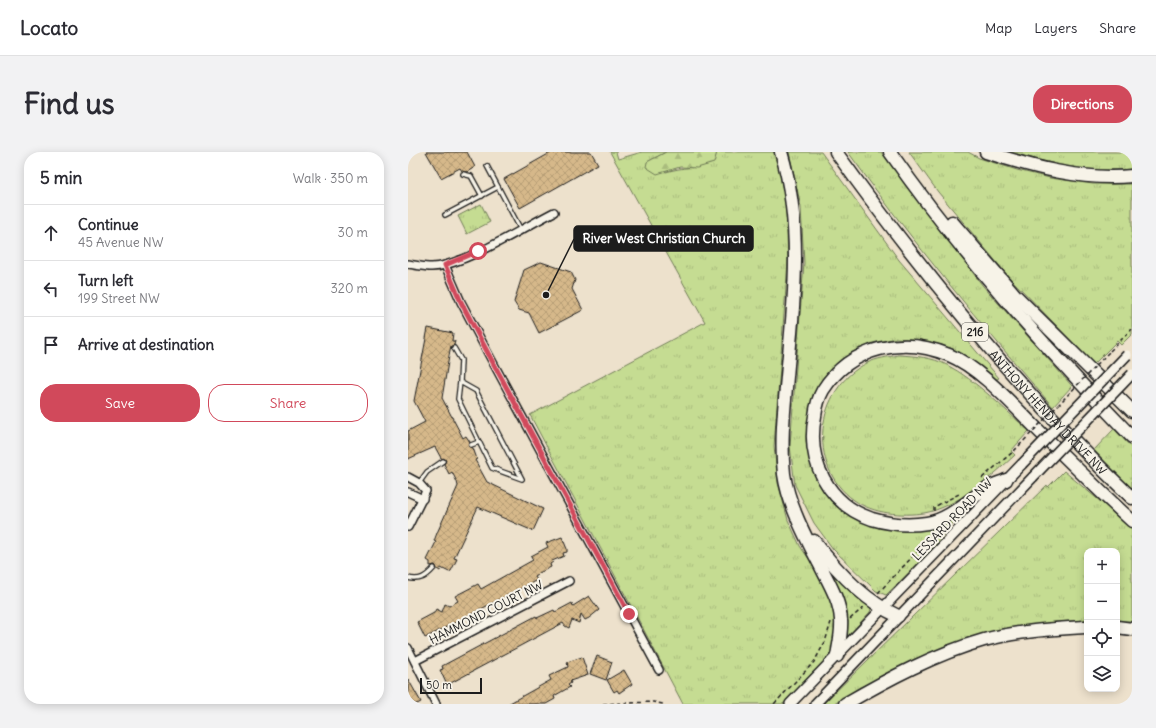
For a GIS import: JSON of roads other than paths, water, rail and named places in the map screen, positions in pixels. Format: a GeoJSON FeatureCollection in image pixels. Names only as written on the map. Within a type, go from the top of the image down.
{"type":"FeatureCollection","features":[{"type":"Feature","properties":{"kind":"highway"},"geometry":{"type":"LineString","coordinates":[[781,152],[792,201],[796,241],[794,301],[782,423],[783,453],[787,488],[797,517],[837,602],[841,619],[841,632],[837,656]]}},
{"type":"Feature","properties":{"kind":"highway","name":"ANTHONY HENDAY DRIVE NW"},"geometry":{"type":"LineString","coordinates":[[836,152],[913,257],[986,346],[1065,432],[1132,498]]}},
{"type":"Feature","properties":{"kind":"highway"},"geometry":{"type":"LineString","coordinates":[[986,152],[1052,171],[1093,176],[1132,176]]}},
{"type":"Feature","properties":{"kind":"highway"},"geometry":{"type":"LineString","coordinates":[[891,154],[943,210],[1015,295],[1132,411]]}},
{"type":"Feature","properties":{"kind":"highway"},"geometry":{"type":"LineString","coordinates":[[891,154],[1003,298],[1074,377],[1132,437]]}},
{"type":"Feature","properties":{"kind":"highway"},"geometry":{"type":"LineString","coordinates":[[1006,480],[988,487],[945,516],[927,523],[886,523],[862,515],[848,508],[825,482],[816,458],[813,426],[816,410],[823,390],[837,374],[851,362],[862,354],[878,348],[898,345],[926,347],[951,355],[969,367],[1000,393],[1096,488],[1132,521]]}},
{"type":"Feature","properties":{"kind":"highway"},"geometry":{"type":"LineString","coordinates":[[797,517],[821,550],[871,601],[882,609],[898,616]]}},
{"type":"Feature","properties":{"kind":"highway"},"geometry":{"type":"LineString","coordinates":[[845,704],[923,663],[984,640],[1047,630],[1084,627]]}},
{"type":"Feature","properties":{"kind":"highway"},"geometry":{"type":"LineString","coordinates":[[1120,627],[1132,629]]}},
{"type":"Feature","properties":{"kind":"main road","name":"LESSARD ROAD NW"},"geometry":{"type":"LineString","coordinates":[[790,704],[1130,352]]}},
{"type":"Feature","properties":{"kind":"main road"},"geometry":{"type":"LineString","coordinates":[[815,704],[1132,374]]}},
{"type":"Feature","properties":{"kind":"street"},"geometry":{"type":"LineString","coordinates":[[408,264],[428,267],[445,265],[478,251],[554,212]]}},
{"type":"Feature","properties":{"kind":"street"},"geometry":{"type":"LineString","coordinates":[[445,265],[461,302],[490,357],[659,670]]}},
{"type":"Feature","properties":{"kind":"street"},"geometry":{"type":"LineString","coordinates":[[408,477],[419,483],[426,490],[408,527]]}},
{"type":"Feature","properties":{"kind":"street"},"geometry":{"type":"LineString","coordinates":[[408,492],[423,498]]}},
{"type":"Feature","properties":{"kind":"street","name":"HAMMOND COURT NW"},"geometry":{"type":"LineString","coordinates":[[414,661],[568,582]]}},
{"type":"Feature","properties":{"kind":"street"},"geometry":{"type":"LineString","coordinates":[[408,648],[436,704]]}},
{"type":"Feature","properties":{"kind":"lane"},"geometry":{"type":"LineString","coordinates":[[487,166],[521,230]]}},
{"type":"Feature","properties":{"kind":"lane"},"geometry":{"type":"LineString","coordinates":[[463,174],[471,176],[482,196]]}},
{"type":"Feature","properties":{"kind":"lane"},"geometry":{"type":"LineString","coordinates":[[445,215],[498,187]]}},
{"type":"Feature","properties":{"kind":"lane"},"geometry":{"type":"LineString","coordinates":[[454,348],[461,360],[458,399],[492,468],[522,479],[476,391],[460,382]]}},
{"type":"Feature","properties":{"kind":"lane"},"geometry":{"type":"LineString","coordinates":[[471,446],[479,442]]}},
{"type":"Feature","properties":{"kind":"lane"},"geometry":{"type":"LineString","coordinates":[[419,483],[427,472],[443,461]]}},
{"type":"Feature","properties":{"kind":"lane"},"geometry":{"type":"LineString","coordinates":[[408,578],[417,580],[426,577],[434,568]]}},
{"type":"Feature","properties":{"kind":"place","name":"River West Christian Church"},"geometry":{"type":"Point","coordinates":[546,295]}}]}
